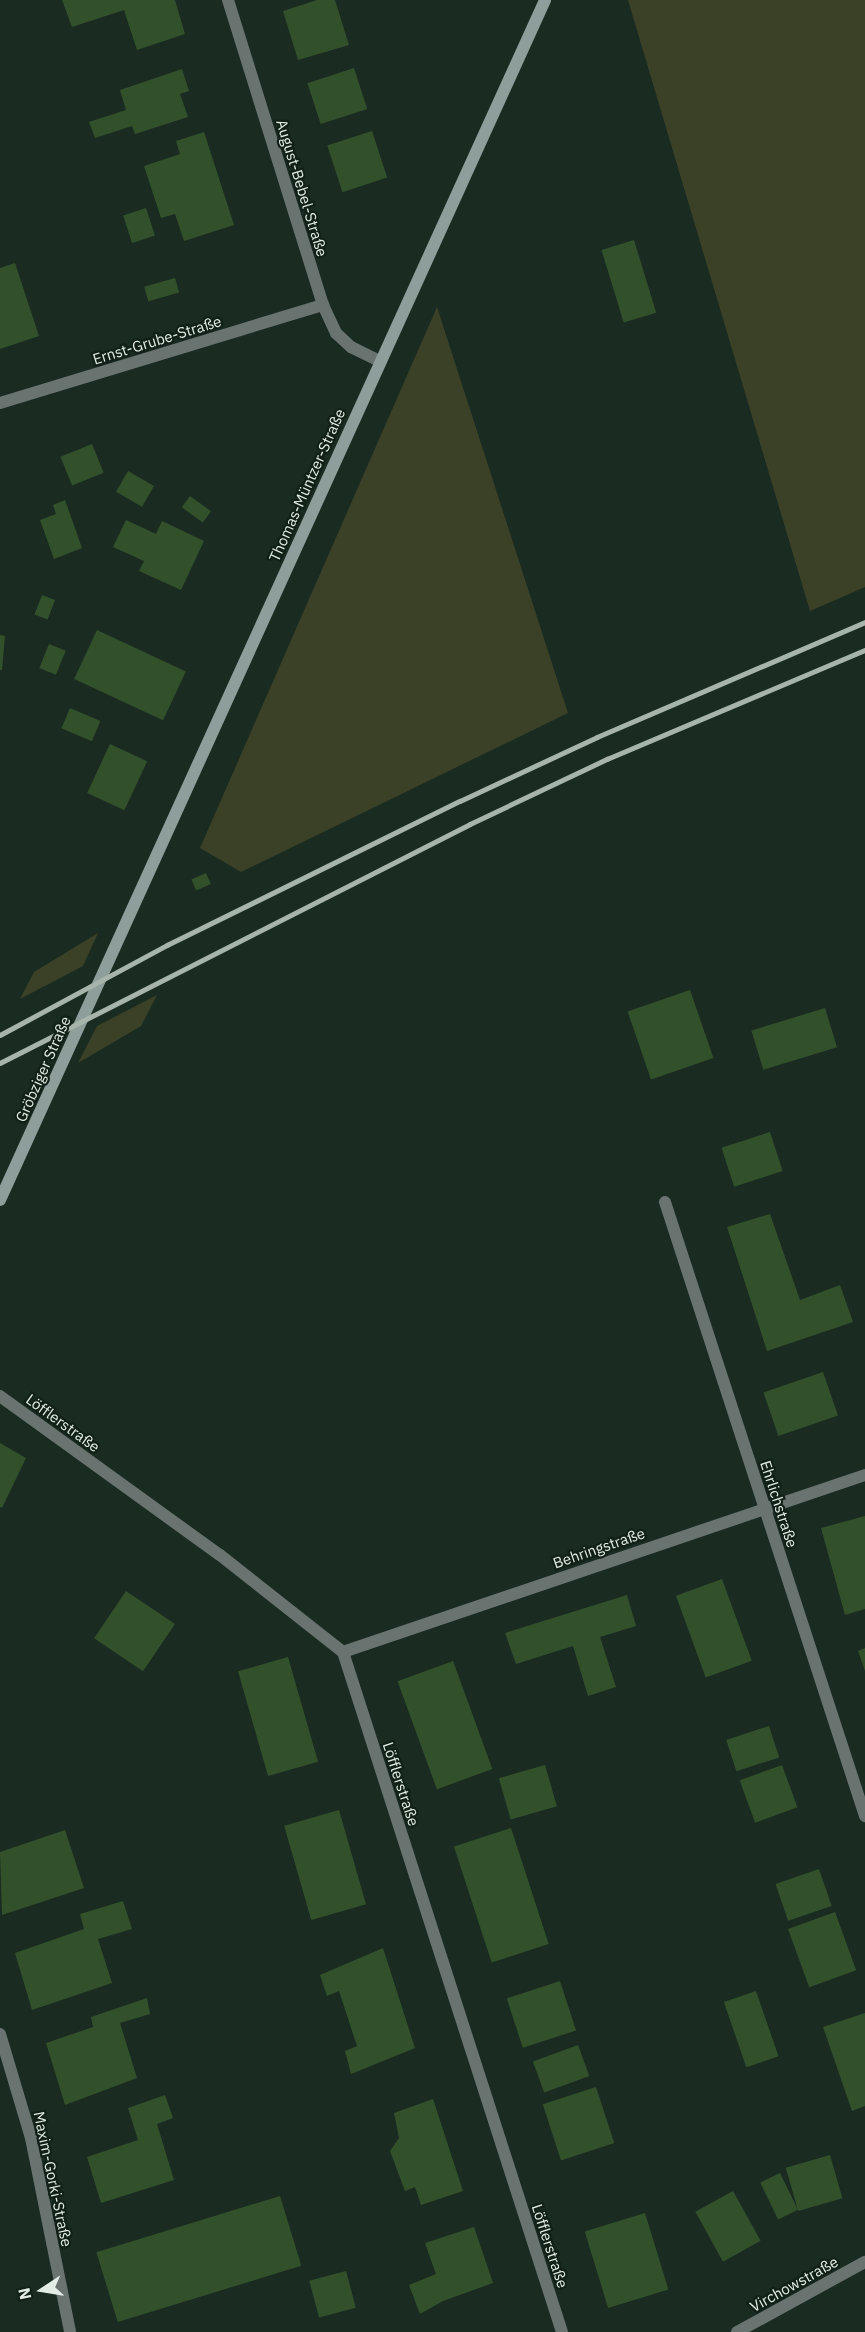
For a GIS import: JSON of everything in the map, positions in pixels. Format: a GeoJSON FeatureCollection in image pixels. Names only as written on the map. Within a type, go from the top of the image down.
{"type":"FeatureCollection","features":[{"type":"Feature","properties":{"kind":"main road","name":"Thomas-Müntzer-Straße"},"geometry":{"type":"LineString","coordinates":[[98,982],[545,0]]}},
{"type":"Feature","properties":{"kind":"main road","name":"Gröbziger Straße"},"geometry":{"type":"LineString","coordinates":[[0,1200],[98,982]]}},
{"type":"Feature","properties":{"kind":"street","name":"August-Bebel-Straße"},"geometry":{"type":"LineString","coordinates":[[228,0],[323,305],[336,333],[351,347],[380,361]]}},
{"type":"Feature","properties":{"kind":"street","name":"Ernst-Grube-Straße"},"geometry":{"type":"LineString","coordinates":[[0,403],[323,305]]}},
{"type":"Feature","properties":{"kind":"street","name":"Ehrlichstraße"},"geometry":{"type":"LineString","coordinates":[[665,1202],[865,1816]]}},
{"type":"Feature","properties":{"kind":"street","name":"Löfflerstraße"},"geometry":{"type":"LineString","coordinates":[[0,1396],[220,1555],[343,1652],[562,2332]]}},
{"type":"Feature","properties":{"kind":"street","name":"Behringstraße"},"geometry":{"type":"LineString","coordinates":[[343,1652],[865,1475]]}},
{"type":"Feature","properties":{"kind":"street","name":"Maxim-Gorki-Straße"},"geometry":{"type":"LineString","coordinates":[[0,2034],[31,2138],[70,2332]]}},
{"type":"Feature","properties":{"kind":"street","name":"Virchowstraße"},"geometry":{"type":"LineString","coordinates":[[737,2332],[865,2262]]}},
{"type":"Feature","properties":{"kind":"green space"},"geometry":{"type":"Polygon","coordinates":[[[628,0],[865,0],[865,587],[810,611],[628,0]]]}},
{"type":"Feature","properties":{"kind":"green space"},"geometry":{"type":"Polygon","coordinates":[[[437,307],[568,713],[241,872],[200,848],[437,307]]]}},
{"type":"Feature","properties":{"kind":"green space"},"geometry":{"type":"Polygon","coordinates":[[[98,933],[83,966],[20,999],[34,972],[98,933]]]}},
{"type":"Feature","properties":{"kind":"green space"},"geometry":{"type":"Polygon","coordinates":[[[157,995],[141,1026],[78,1063],[97,1026],[157,995]]]}},
{"type":"Feature","properties":{"kind":"building"},"geometry":{"type":"Polygon","coordinates":[[[62,0],[175,0],[185,34],[137,50],[124,10],[72,27],[62,0]]]}},
{"type":"Feature","properties":{"kind":"building"},"geometry":{"type":"Polygon","coordinates":[[[317,0],[335,0],[349,45],[298,60],[283,11],[317,0]]]}},
{"type":"Feature","properties":{"kind":"building"},"geometry":{"type":"Polygon","coordinates":[[[354,68],[367,109],[321,124],[307,83],[354,68]]]}},
{"type":"Feature","properties":{"kind":"building"},"geometry":{"type":"Polygon","coordinates":[[[182,69],[189,91],[180,94],[188,117],[135,134],[132,126],[95,138],[89,122],[126,110],[120,90],[182,69]]]}},
{"type":"Feature","properties":{"kind":"building"},"geometry":{"type":"Polygon","coordinates":[[[372,131],[387,178],[342,192],[327,146],[372,131]]]}},
{"type":"Feature","properties":{"kind":"building"},"geometry":{"type":"Polygon","coordinates":[[[204,132],[234,225],[184,241],[175,214],[161,218],[144,166],[180,154],[176,141],[204,132]]]}},
{"type":"Feature","properties":{"kind":"building"},"geometry":{"type":"Polygon","coordinates":[[[146,208],[155,236],[132,243],[123,215],[146,208]]]}},
{"type":"Feature","properties":{"kind":"building"},"geometry":{"type":"Polygon","coordinates":[[[634,240],[656,313],[624,323],[601,250],[634,240]]]}},
{"type":"Feature","properties":{"kind":"building"},"geometry":{"type":"Polygon","coordinates":[[[15,263],[39,336],[0,349],[0,268],[15,263]]]}},
{"type":"Feature","properties":{"kind":"building"},"geometry":{"type":"Polygon","coordinates":[[[175,278],[179,292],[148,301],[144,287],[175,278]]]}},
{"type":"Feature","properties":{"kind":"building"},"geometry":{"type":"Polygon","coordinates":[[[92,444],[104,473],[72,485],[60,457],[92,444]]]}},
{"type":"Feature","properties":{"kind":"building"},"geometry":{"type":"Polygon","coordinates":[[[128,471],[154,486],[142,507],[116,492],[128,471]]]}},
{"type":"Feature","properties":{"kind":"building"},"geometry":{"type":"Polygon","coordinates":[[[190,496],[211,511],[203,523],[182,507],[190,496]]]}},
{"type":"Feature","properties":{"kind":"building"},"geometry":{"type":"Polygon","coordinates":[[[65,500],[82,548],[54,559],[40,520],[56,514],[53,505],[65,500]]]}},
{"type":"Feature","properties":{"kind":"building"},"geometry":{"type":"Polygon","coordinates":[[[126,520],[156,534],[162,521],[204,541],[181,590],[139,571],[144,561],[113,547],[126,520]]]}},
{"type":"Feature","properties":{"kind":"building"},"geometry":{"type":"Polygon","coordinates":[[[42,595],[55,600],[48,620],[34,615],[42,595]]]}},
{"type":"Feature","properties":{"kind":"building"},"geometry":{"type":"Polygon","coordinates":[[[97,630],[186,671],[163,720],[74,679],[97,630]]]}},
{"type":"Feature","properties":{"kind":"building"},"geometry":{"type":"Polygon","coordinates":[[[0,635],[5,636],[2,670],[0,670],[0,635]]]}},
{"type":"Feature","properties":{"kind":"building"},"geometry":{"type":"Polygon","coordinates":[[[49,644],[66,651],[56,675],[39,668],[49,644]]]}},
{"type":"Feature","properties":{"kind":"building"},"geometry":{"type":"Polygon","coordinates":[[[70,708],[100,721],[92,741],[61,728],[70,708]]]}},
{"type":"Feature","properties":{"kind":"building"},"geometry":{"type":"Polygon","coordinates":[[[110,744],[147,761],[124,810],[87,793],[110,744]]]}},
{"type":"Feature","properties":{"kind":"building"},"geometry":{"type":"Polygon","coordinates":[[[206,873],[211,884],[196,890],[191,880],[206,873]]]}},
{"type":"Feature","properties":{"kind":"building"},"geometry":{"type":"Polygon","coordinates":[[[690,990],[713,1058],[651,1080],[628,1011],[690,990]]]}},
{"type":"Feature","properties":{"kind":"building"},"geometry":{"type":"Polygon","coordinates":[[[825,1008],[837,1047],[763,1070],[751,1031],[825,1008]]]}},
{"type":"Feature","properties":{"kind":"building"},"geometry":{"type":"Polygon","coordinates":[[[770,1132],[783,1171],[734,1187],[721,1148],[770,1132]]]}},
{"type":"Feature","properties":{"kind":"building"},"geometry":{"type":"Polygon","coordinates":[[[770,1214],[800,1300],[840,1285],[853,1322],[767,1351],[727,1227],[770,1214]]]}},
{"type":"Feature","properties":{"kind":"building"},"geometry":{"type":"Polygon","coordinates":[[[823,1372],[838,1415],[778,1436],[763,1393],[823,1372]]]}},
{"type":"Feature","properties":{"kind":"building"},"geometry":{"type":"Polygon","coordinates":[[[0,1443],[26,1458],[2,1508],[0,1507],[0,1443]]]}},
{"type":"Feature","properties":{"kind":"building"},"geometry":{"type":"Polygon","coordinates":[[[865,1516],[865,1609],[845,1615],[821,1528],[865,1516]]]}},
{"type":"Feature","properties":{"kind":"building"},"geometry":{"type":"Polygon","coordinates":[[[722,1579],[752,1661],[706,1678],[676,1596],[722,1579]]]}},
{"type":"Feature","properties":{"kind":"building"},"geometry":{"type":"Polygon","coordinates":[[[126,1591],[175,1624],[143,1671],[94,1638],[126,1591]]]}},
{"type":"Feature","properties":{"kind":"building"},"geometry":{"type":"Polygon","coordinates":[[[627,1595],[636,1626],[600,1637],[616,1687],[588,1696],[573,1646],[516,1664],[505,1633],[627,1595]]]}},
{"type":"Feature","properties":{"kind":"building"},"geometry":{"type":"Polygon","coordinates":[[[865,1648],[865,1671],[858,1651],[865,1648]]]}},
{"type":"Feature","properties":{"kind":"building"},"geometry":{"type":"Polygon","coordinates":[[[288,1657],[318,1762],[268,1776],[238,1671],[288,1657]]]}},
{"type":"Feature","properties":{"kind":"building"},"geometry":{"type":"Polygon","coordinates":[[[453,1661],[492,1769],[437,1789],[398,1681],[453,1661]]]}},
{"type":"Feature","properties":{"kind":"building"},"geometry":{"type":"Polygon","coordinates":[[[769,1726],[779,1757],[736,1771],[726,1740],[769,1726]]]}},
{"type":"Feature","properties":{"kind":"building"},"geometry":{"type":"Polygon","coordinates":[[[545,1765],[557,1806],[511,1820],[499,1778],[545,1765]]]}},
{"type":"Feature","properties":{"kind":"building"},"geometry":{"type":"Polygon","coordinates":[[[782,1765],[797,1807],[755,1823],[740,1780],[782,1765]]]}},
{"type":"Feature","properties":{"kind":"building"},"geometry":{"type":"Polygon","coordinates":[[[339,1810],[366,1904],[311,1920],[284,1826],[339,1810]]]}},
{"type":"Feature","properties":{"kind":"building"},"geometry":{"type":"Polygon","coordinates":[[[511,1828],[549,1944],[492,1963],[454,1847],[511,1828]]]}},
{"type":"Feature","properties":{"kind":"building"},"geometry":{"type":"Polygon","coordinates":[[[65,1830],[84,1888],[2,1915],[0,1852],[65,1830]]]}},
{"type":"Feature","properties":{"kind":"building"},"geometry":{"type":"Polygon","coordinates":[[[819,1869],[832,1906],[788,1921],[776,1884],[819,1869]]]}},
{"type":"Feature","properties":{"kind":"building"},"geometry":{"type":"Polygon","coordinates":[[[123,1901],[132,1929],[98,1939],[112,1983],[32,2010],[15,1953],[84,1929],[80,1914],[123,1901]]]}},
{"type":"Feature","properties":{"kind":"building"},"geometry":{"type":"Polygon","coordinates":[[[835,1912],[856,1970],[809,1987],[788,1929],[835,1912]]]}},
{"type":"Feature","properties":{"kind":"building"},"geometry":{"type":"Polygon","coordinates":[[[383,1948],[415,2048],[351,2074],[345,2051],[357,2046],[339,1991],[327,1996],[320,1975],[383,1948]]]}},
{"type":"Feature","properties":{"kind":"building"},"geometry":{"type":"Polygon","coordinates":[[[560,1981],[576,2030],[523,2048],[507,1998],[560,1981]]]}},
{"type":"Feature","properties":{"kind":"building"},"geometry":{"type":"Polygon","coordinates":[[[756,1991],[778,2056],[746,2067],[724,2002],[756,1991]]]}},
{"type":"Feature","properties":{"kind":"building"},"geometry":{"type":"Polygon","coordinates":[[[147,1998],[150,2014],[120,2023],[137,2078],[65,2105],[46,2043],[93,2027],[91,2017],[147,1998]]]}},
{"type":"Feature","properties":{"kind":"building"},"geometry":{"type":"Polygon","coordinates":[[[865,2013],[865,2106],[852,2111],[823,2027],[865,2013]]]}},
{"type":"Feature","properties":{"kind":"building"},"geometry":{"type":"Polygon","coordinates":[[[578,2045],[589,2076],[544,2092],[533,2061],[578,2045]]]}},
{"type":"Feature","properties":{"kind":"building"},"geometry":{"type":"Polygon","coordinates":[[[596,2087],[614,2143],[561,2160],[543,2104],[596,2087]]]}},
{"type":"Feature","properties":{"kind":"building"},"geometry":{"type":"Polygon","coordinates":[[[165,2095],[173,2118],[157,2124],[174,2180],[101,2203],[87,2157],[138,2140],[128,2108],[165,2095]]]}},
{"type":"Feature","properties":{"kind":"building"},"geometry":{"type":"Polygon","coordinates":[[[433,2099],[463,2191],[421,2205],[415,2187],[405,2191],[390,2151],[399,2138],[394,2113],[433,2099]]]}},
{"type":"Feature","properties":{"kind":"building"},"geometry":{"type":"Polygon","coordinates":[[[830,2155],[842,2198],[798,2211],[786,2168],[830,2155]]]}},
{"type":"Feature","properties":{"kind":"building"},"geometry":{"type":"Polygon","coordinates":[[[780,2173],[798,2210],[778,2219],[760,2183],[780,2173]]]}},
{"type":"Feature","properties":{"kind":"building"},"geometry":{"type":"Polygon","coordinates":[[[733,2191],[761,2241],[723,2262],[695,2212],[733,2191]]]}},
{"type":"Feature","properties":{"kind":"building"},"geometry":{"type":"Polygon","coordinates":[[[280,2196],[301,2266],[118,2322],[96,2252],[280,2196]]]}},
{"type":"Feature","properties":{"kind":"building"},"geometry":{"type":"Polygon","coordinates":[[[645,2213],[668,2290],[608,2308],[585,2231],[645,2213]]]}},
{"type":"Feature","properties":{"kind":"building"},"geometry":{"type":"Polygon","coordinates":[[[474,2227],[493,2283],[443,2301],[420,2314],[409,2285],[436,2274],[425,2243],[474,2227]]]}},
{"type":"Feature","properties":{"kind":"building"},"geometry":{"type":"Polygon","coordinates":[[[346,2271],[356,2308],[319,2318],[309,2281],[346,2271]]]}},
{"type":"Feature","properties":{"kind":"railway"},"geometry":{"type":"LineString","coordinates":[[0,1035],[167,945],[460,801],[597,737],[865,622]]}},
{"type":"Feature","properties":{"kind":"railway"},"geometry":{"type":"LineString","coordinates":[[0,1063],[470,824],[607,759],[865,650]]}}]}
